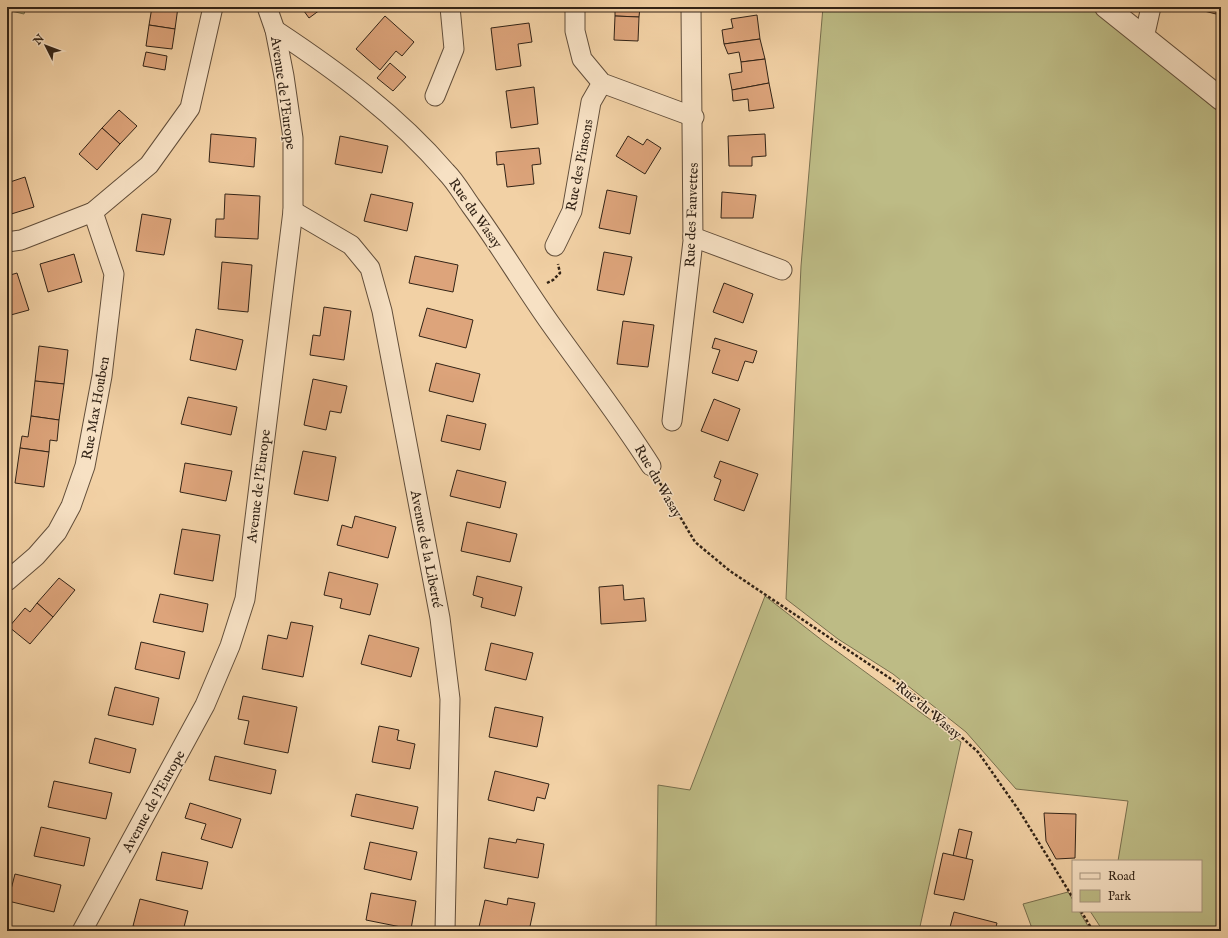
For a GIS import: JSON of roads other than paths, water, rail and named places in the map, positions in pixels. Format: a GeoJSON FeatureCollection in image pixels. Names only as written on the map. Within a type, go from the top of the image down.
{"type":"FeatureCollection","features":[{"type":"Feature","properties":{"kind":"street"},"geometry":{"type":"LineString","coordinates":[[7,242],[21,240],[93,212],[149,165],[190,108],[213,7]]}},
{"type":"Feature","properties":{"kind":"street","name":"Avenue de l'Europe"},"geometry":{"type":"LineString","coordinates":[[82,931],[205,705],[230,646],[245,599],[293,211],[293,138],[275,30],[267,7]]}},
{"type":"Feature","properties":{"kind":"street"},"geometry":{"type":"LineString","coordinates":[[435,96],[454,49],[450,7]]}},
{"type":"Feature","properties":{"kind":"street"},"geometry":{"type":"LineString","coordinates":[[575,7],[574,30],[582,59],[602,83],[694,117]]}},
{"type":"Feature","properties":{"kind":"street","name":"Rue des Fauvettes"},"geometry":{"type":"LineString","coordinates":[[672,422],[693,237],[694,117],[691,7]]}},
{"type":"Feature","properties":{"kind":"street"},"geometry":{"type":"LineString","coordinates":[[1106,7],[1221,99]]}},
{"type":"Feature","properties":{"kind":"street"},"geometry":{"type":"LineString","coordinates":[[1144,38],[1151,7]]}},
{"type":"Feature","properties":{"kind":"street","name":"Rue du Wasay"},"geometry":{"type":"LineString","coordinates":[[275,30],[337,71],[388,112],[447,172],[500,247],[529,294],[630,432],[651,466]]}},
{"type":"Feature","properties":{"kind":"street","name":"Rue des Pinsons"},"geometry":{"type":"LineString","coordinates":[[555,246],[572,211],[591,102],[602,83]]}},
{"type":"Feature","properties":{"kind":"street","name":"Avenue de la Liberté"},"geometry":{"type":"LineString","coordinates":[[293,211],[351,245],[370,268],[382,311],[440,618],[450,699],[445,931]]}},
{"type":"Feature","properties":{"kind":"street","name":"Rue Max Houben"},"geometry":{"type":"LineString","coordinates":[[7,581],[36,556],[57,532],[71,506],[85,466],[102,376],[114,274],[93,212]]}},
{"type":"Feature","properties":{"kind":"street"},"geometry":{"type":"LineString","coordinates":[[693,237],[782,270]]}}]}
